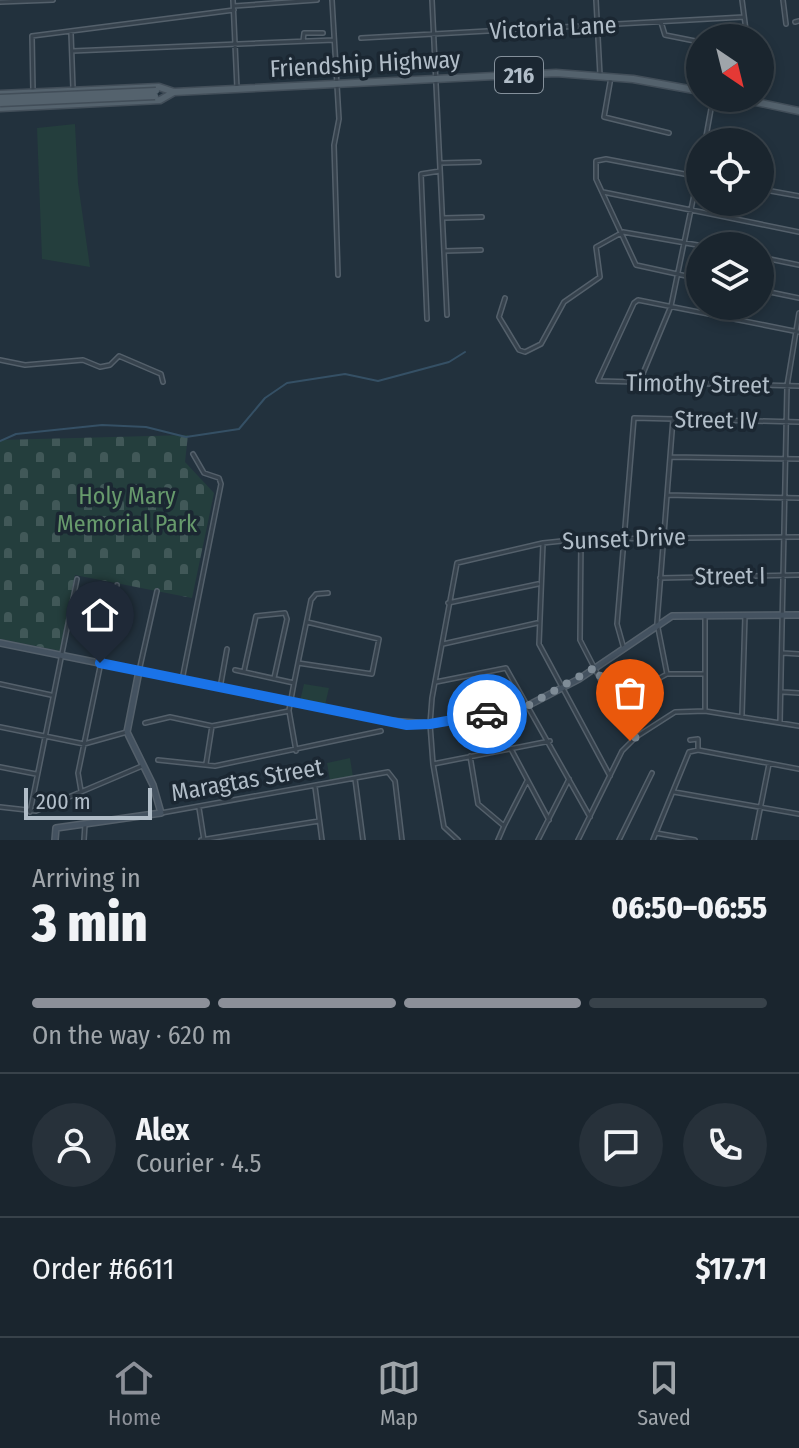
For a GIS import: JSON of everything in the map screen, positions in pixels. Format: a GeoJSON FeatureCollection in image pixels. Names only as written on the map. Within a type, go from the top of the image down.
{"type":"FeatureCollection","features":[{"type":"Feature","properties":{"kind":"main road","name":"Friendship Highway"},"geometry":{"type":"LineString","coordinates":[[0,101],[35,92],[73,90],[159,87],[174,92],[438,79],[600,75],[686,89]]}},
{"type":"Feature","properties":{"kind":"main road"},"geometry":{"type":"LineString","coordinates":[[35,92],[41,97],[38,106]]}},
{"type":"Feature","properties":{"kind":"main road","name":"Friendship Highway"},"geometry":{"type":"LineString","coordinates":[[0,101],[38,106],[160,100],[174,92]]}},
{"type":"Feature","properties":{"kind":"main road"},"geometry":{"type":"LineString","coordinates":[[0,101],[174,92]]}},
{"type":"Feature","properties":{"kind":"main road"},"geometry":{"type":"LineString","coordinates":[[774,106],[799,111]]}},
{"type":"Feature","properties":{"kind":"street"},"geometry":{"type":"LineString","coordinates":[[0,2],[53,0]]}},
{"type":"Feature","properties":{"kind":"street"},"geometry":{"type":"LineString","coordinates":[[233,0],[237,89]]}},
{"type":"Feature","properties":{"kind":"street"},"geometry":{"type":"LineString","coordinates":[[35,92],[31,37],[234,8],[317,0]]}},
{"type":"Feature","properties":{"kind":"street"},"geometry":{"type":"LineString","coordinates":[[332,0],[339,122],[334,145],[338,275]]}},
{"type":"Feature","properties":{"kind":"street"},"geometry":{"type":"LineString","coordinates":[[432,0],[447,315]]}},
{"type":"Feature","properties":{"kind":"street"},"geometry":{"type":"LineString","coordinates":[[596,0],[600,75]]}},
{"type":"Feature","properties":{"kind":"street"},"geometry":{"type":"LineString","coordinates":[[742,0],[745,24]]}},
{"type":"Feature","properties":{"kind":"street"},"geometry":{"type":"LineString","coordinates":[[783,0],[786,24]]}},
{"type":"Feature","properties":{"kind":"street","name":"Victoria Lane"},"geometry":{"type":"LineString","coordinates":[[361,38],[744,17]]}},
{"type":"Feature","properties":{"kind":"street"},"geometry":{"type":"LineString","coordinates":[[661,22],[665,35],[686,39]]}},
{"type":"Feature","properties":{"kind":"street"},"geometry":{"type":"LineString","coordinates":[[303,41],[304,33],[334,31]]}},
{"type":"Feature","properties":{"kind":"street"},"geometry":{"type":"LineString","coordinates":[[71,33],[73,90]]}},
{"type":"Feature","properties":{"kind":"street"},"geometry":{"type":"LineString","coordinates":[[323,33],[323,40]]}},
{"type":"Feature","properties":{"kind":"street"},"geometry":{"type":"LineString","coordinates":[[72,51],[334,40]]}},
{"type":"Feature","properties":{"kind":"street"},"geometry":{"type":"LineString","coordinates":[[611,76],[604,117],[669,133]]}},
{"type":"Feature","properties":{"kind":"street"},"geometry":{"type":"LineString","coordinates":[[686,174],[606,159],[596,161],[596,179],[636,265],[686,276]]}},
{"type":"Feature","properties":{"kind":"street"},"geometry":{"type":"LineString","coordinates":[[440,163],[479,162]]}},
{"type":"Feature","properties":{"kind":"street"},"geometry":{"type":"LineString","coordinates":[[427,319],[421,174],[440,171]]}},
{"type":"Feature","properties":{"kind":"street"},"geometry":{"type":"LineString","coordinates":[[603,192],[686,208]]}},
{"type":"Feature","properties":{"kind":"street"},"geometry":{"type":"LineString","coordinates":[[774,192],[799,196]]}},
{"type":"Feature","properties":{"kind":"street"},"geometry":{"type":"LineString","coordinates":[[639,383],[671,306],[690,216]]}},
{"type":"Feature","properties":{"kind":"street"},"geometry":{"type":"LineString","coordinates":[[724,216],[799,232]]}},
{"type":"Feature","properties":{"kind":"street"},"geometry":{"type":"LineString","coordinates":[[443,218],[482,217]]}},
{"type":"Feature","properties":{"kind":"street"},"geometry":{"type":"LineString","coordinates":[[505,298],[499,317],[522,352],[537,347],[564,302],[600,277],[596,247],[623,232],[685,243]]}},
{"type":"Feature","properties":{"kind":"street"},"geometry":{"type":"LineString","coordinates":[[444,251],[481,250]]}},
{"type":"Feature","properties":{"kind":"street"},"geometry":{"type":"LineString","coordinates":[[774,260],[799,265]]}},
{"type":"Feature","properties":{"kind":"street"},"geometry":{"type":"LineString","coordinates":[[774,293],[799,298]]}},
{"type":"Feature","properties":{"kind":"street","name":"Timothy Street"},"geometry":{"type":"LineString","coordinates":[[671,306],[638,300],[598,381],[799,386]]}},
{"type":"Feature","properties":{"kind":"street"},"geometry":{"type":"LineString","coordinates":[[671,306],[797,332]]}},
{"type":"Feature","properties":{"kind":"street"},"geometry":{"type":"LineString","coordinates":[[780,723],[787,386],[799,313]]}},
{"type":"Feature","properties":{"kind":"street"},"geometry":{"type":"LineString","coordinates":[[0,360],[25,365],[83,360],[100,367],[110,365],[119,356],[161,374],[163,382]]}},
{"type":"Feature","properties":{"kind":"street","name":"Street IV"},"geometry":{"type":"LineString","coordinates":[[622,536],[634,418],[799,422]]}},
{"type":"Feature","properties":{"kind":"street"},"geometry":{"type":"LineString","coordinates":[[667,674],[657,623],[673,419]]}},
{"type":"Feature","properties":{"kind":"street"},"geometry":{"type":"LineString","coordinates":[[182,680],[221,484],[219,478],[201,470],[193,454]]}},
{"type":"Feature","properties":{"kind":"street"},"geometry":{"type":"LineString","coordinates":[[671,457],[799,459]]}},
{"type":"Feature","properties":{"kind":"street"},"geometry":{"type":"LineString","coordinates":[[667,495],[799,498]]}},
{"type":"Feature","properties":{"kind":"street"},"geometry":{"type":"LineString","coordinates":[[622,536],[616,631],[624,649]]}},
{"type":"Feature","properties":{"kind":"street","name":"Sunset Drive"},"geometry":{"type":"LineString","coordinates":[[448,603],[457,563],[543,543],[622,536],[799,537]]}},
{"type":"Feature","properties":{"kind":"street"},"geometry":{"type":"LineString","coordinates":[[581,539],[578,633],[613,704],[636,737]]}},
{"type":"Feature","properties":{"kind":"street"},"geometry":{"type":"LineString","coordinates":[[543,543],[538,623],[544,657],[564,688],[610,776]]}},
{"type":"Feature","properties":{"kind":"street","name":"Street I"},"geometry":{"type":"LineString","coordinates":[[660,578],[799,575]]}},
{"type":"Feature","properties":{"kind":"street"},"geometry":{"type":"LineString","coordinates":[[30,812],[77,579]]}},
{"type":"Feature","properties":{"kind":"street"},"geometry":{"type":"LineString","coordinates":[[458,840],[444,827],[433,764],[430,724],[448,603],[539,584]]}},
{"type":"Feature","properties":{"kind":"street"},"geometry":{"type":"LineString","coordinates":[[81,791],[78,773],[117,585]]}},
{"type":"Feature","properties":{"kind":"street"},"geometry":{"type":"LineString","coordinates":[[157,591],[127,732],[144,765],[161,813]]}},
{"type":"Feature","properties":{"kind":"street"},"geometry":{"type":"LineString","coordinates":[[296,751],[289,702],[313,597],[328,593]]}},
{"type":"Feature","properties":{"kind":"street"},"geometry":{"type":"LineString","coordinates":[[244,671],[256,616],[285,613],[287,619],[274,678]]}},
{"type":"Feature","properties":{"kind":"street"},"geometry":{"type":"LineString","coordinates":[[705,711],[706,614]]}},
{"type":"Feature","properties":{"kind":"street"},"geometry":{"type":"LineString","coordinates":[[742,716],[745,615]]}},
{"type":"Feature","properties":{"kind":"street"},"geometry":{"type":"LineString","coordinates":[[0,643],[407,725],[430,724],[529,705],[564,688],[624,649],[657,623],[672,616],[799,615]]}},
{"type":"Feature","properties":{"kind":"street"},"geometry":{"type":"LineString","coordinates":[[298,663],[370,676],[380,643],[376,638],[307,622]]}},
{"type":"Feature","properties":{"kind":"street"},"geometry":{"type":"LineString","coordinates":[[443,644],[538,623]]}},
{"type":"Feature","properties":{"kind":"street"},"geometry":{"type":"LineString","coordinates":[[220,688],[227,649]]}},
{"type":"Feature","properties":{"kind":"street"},"geometry":{"type":"LineString","coordinates":[[783,653],[799,654]]}},
{"type":"Feature","properties":{"kind":"street"},"geometry":{"type":"LineString","coordinates":[[436,682],[506,668],[550,741],[590,817]]}},
{"type":"Feature","properties":{"kind":"street"},"geometry":{"type":"LineString","coordinates":[[235,670],[294,683]]}},
{"type":"Feature","properties":{"kind":"street"},"geometry":{"type":"LineString","coordinates":[[613,704],[667,674],[705,674]]}},
{"type":"Feature","properties":{"kind":"street"},"geometry":{"type":"LineString","coordinates":[[0,684],[52,695]]}},
{"type":"Feature","properties":{"kind":"street"},"geometry":{"type":"LineString","coordinates":[[782,692],[799,693]]}},
{"type":"Feature","properties":{"kind":"street"},"geometry":{"type":"LineString","coordinates":[[145,723],[170,717],[212,726],[289,711]]}},
{"type":"Feature","properties":{"kind":"street"},"geometry":{"type":"LineString","coordinates":[[578,840],[622,751],[636,737],[675,712],[705,711],[799,726]]}},
{"type":"Feature","properties":{"kind":"street"},"geometry":{"type":"LineString","coordinates":[[206,764],[212,726]]}},
{"type":"Feature","properties":{"kind":"street"},"geometry":{"type":"LineString","coordinates":[[0,727],[84,744],[127,732]]}},
{"type":"Feature","properties":{"kind":"street"},"geometry":{"type":"LineString","coordinates":[[158,760],[206,764],[296,751],[381,731]]}},
{"type":"Feature","properties":{"kind":"street"},"geometry":{"type":"LineString","coordinates":[[690,740],[698,739],[698,750]]}},
{"type":"Feature","properties":{"kind":"street"},"geometry":{"type":"LineString","coordinates":[[433,764],[550,741]]}},
{"type":"Feature","properties":{"kind":"street"},"geometry":{"type":"LineString","coordinates":[[511,749],[549,820]]}},
{"type":"Feature","properties":{"kind":"street"},"geometry":{"type":"LineString","coordinates":[[653,840],[689,752],[698,750],[799,769]]}},
{"type":"Feature","properties":{"kind":"street"},"geometry":{"type":"LineString","coordinates":[[470,756],[480,808],[504,826]]}},
{"type":"Feature","properties":{"kind":"street"},"geometry":{"type":"LineString","coordinates":[[754,840],[769,764]]}},
{"type":"Feature","properties":{"kind":"street"},"geometry":{"type":"LineString","coordinates":[[0,807],[30,812],[144,765]]}},
{"type":"Feature","properties":{"kind":"street"},"geometry":{"type":"LineString","coordinates":[[0,767],[36,774]]}},
{"type":"Feature","properties":{"kind":"street","name":"Maragtas Street"},"geometry":{"type":"LineString","coordinates":[[55,840],[56,828],[199,808],[388,772],[394,778],[402,840]]}},
{"type":"Feature","properties":{"kind":"street"},"geometry":{"type":"LineString","coordinates":[[619,840],[652,773]]}},
{"type":"Feature","properties":{"kind":"street"},"geometry":{"type":"LineString","coordinates":[[538,840],[570,777]]}},
{"type":"Feature","properties":{"kind":"street"},"geometry":{"type":"LineString","coordinates":[[355,779],[363,840]]}},
{"type":"Feature","properties":{"kind":"street"},"geometry":{"type":"LineString","coordinates":[[498,840],[527,781]]}},
{"type":"Feature","properties":{"kind":"street"},"geometry":{"type":"LineString","coordinates":[[315,787],[322,840]]}},
{"type":"Feature","properties":{"kind":"street"},"geometry":{"type":"LineString","coordinates":[[674,792],[799,814]]}},
{"type":"Feature","properties":{"kind":"street"},"geometry":{"type":"LineString","coordinates":[[199,808],[203,840],[319,821]]}},
{"type":"Feature","properties":{"kind":"street"},"geometry":{"type":"LineString","coordinates":[[84,840],[85,824]]}},
{"type":"Feature","properties":{"kind":"street"},"geometry":{"type":"LineString","coordinates":[[656,833],[695,840]]}},
{"type":"Feature","properties":{"kind":"green space"},"geometry":{"type":"Polygon","coordinates":[[[75,124],[78,183],[90,267],[42,259],[37,128],[75,124]]]}},
{"type":"Feature","properties":{"kind":"green space","name":"Holy Mary Memorial Park"},"geometry":{"type":"Polygon","coordinates":[[[188,435],[185,462],[214,493],[192,598],[75,575],[60,651],[0,639],[0,440],[188,435]]]}},
{"type":"Feature","properties":{"kind":"green space"},"geometry":{"type":"Polygon","coordinates":[[[304,684],[329,688],[325,705],[300,701],[304,684]]]}},
{"type":"Feature","properties":{"kind":"green space"},"geometry":{"type":"Polygon","coordinates":[[[350,758],[353,777],[330,781],[327,763],[350,758]]]}},
{"type":"Feature","properties":{"kind":"waterway"},"geometry":{"type":"LineString","coordinates":[[0,441],[16,434],[102,425],[146,427],[186,437],[239,429],[265,398],[287,383],[345,374],[378,381],[449,362],[465,352]]}},
{"type":"Feature","properties":{"kind":"way so far"},"geometry":{"type":"LineString","coordinates":[[487,714],[529,705],[564,688],[596,667],[613,704],[636,737],[630,741]]}},
{"type":"Feature","properties":{"kind":"route"},"geometry":{"type":"LineString","coordinates":[[100,663],[407,725],[487,714]]}}]}
